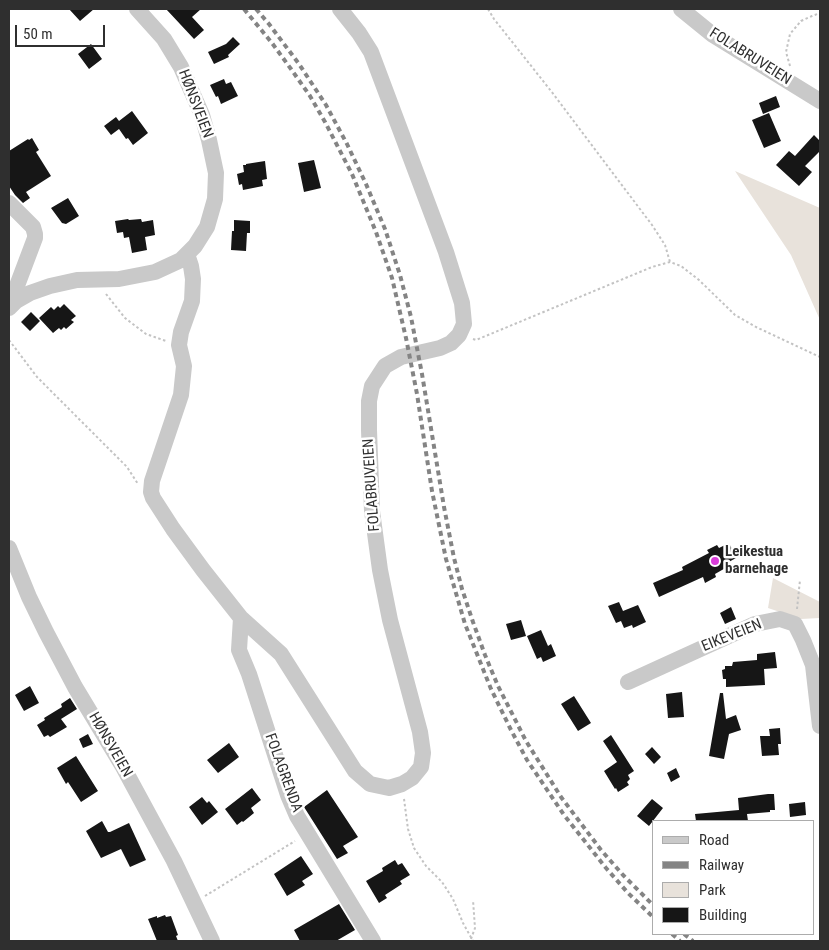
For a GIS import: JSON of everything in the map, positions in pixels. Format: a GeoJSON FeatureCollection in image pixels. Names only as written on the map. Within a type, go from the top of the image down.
{"type":"FeatureCollection","features":[{"type":"Feature","properties":{"kind":"street","name":"HØNSVEIEN"},"geometry":{"type":"LineString","coordinates":[[12,296],[77,280],[118,279],[155,272],[181,260],[195,246],[207,227],[215,199],[216,172],[210,140],[202,115],[181,67],[164,39],[137,9]]}},
{"type":"Feature","properties":{"kind":"street"},"geometry":{"type":"LineString","coordinates":[[340,9],[372,52],[443,243],[462,303],[464,324],[459,335]]}},
{"type":"Feature","properties":{"kind":"street","name":"FOLABRUVEIEN"},"geometry":{"type":"LineString","coordinates":[[682,9],[713,35],[820,101]]}},
{"type":"Feature","properties":{"kind":"street"},"geometry":{"type":"LineString","coordinates":[[9,203],[33,227],[35,234],[12,296]]}},
{"type":"Feature","properties":{"kind":"street"},"geometry":{"type":"LineString","coordinates":[[187,254],[193,280],[192,301],[181,332],[179,345],[184,366],[181,395],[152,481],[151,492],[153,498],[203,570],[241,618],[281,654],[356,771],[370,784],[389,788],[402,784]]}},
{"type":"Feature","properties":{"kind":"street","name":"FOLABRUVEIEN"},"geometry":{"type":"LineString","coordinates":[[402,784],[412,778],[421,767],[423,753],[420,732],[390,620],[380,570],[372,511],[369,401],[372,386],[385,366],[401,358],[440,348],[451,343],[459,335]]}},
{"type":"Feature","properties":{"kind":"street","name":"HØNSVEIEN"},"geometry":{"type":"LineString","coordinates":[[9,548],[46,632],[75,687],[122,765],[194,902],[212,941]]}},
{"type":"Feature","properties":{"kind":"street","name":"FOLAGRENDA"},"geometry":{"type":"LineString","coordinates":[[241,618],[239,650],[249,674],[288,795],[297,816],[373,941]]}},
{"type":"Feature","properties":{"kind":"street","name":"EIKEVEIEN"},"geometry":{"type":"LineString","coordinates":[[628,682],[755,624],[780,619],[795,624]]}},
{"type":"Feature","properties":{"kind":"street"},"geometry":{"type":"LineString","coordinates":[[795,624],[804,640],[813,665],[820,726]]}},
{"type":"Feature","properties":{"kind":"path"},"geometry":{"type":"LineString","coordinates":[[488,9],[652,225],[665,245],[670,262]]}},
{"type":"Feature","properties":{"kind":"path"},"geometry":{"type":"LineString","coordinates":[[790,66],[786,52],[790,34],[801,22],[820,13]]}},
{"type":"Feature","properties":{"kind":"path"},"geometry":{"type":"LineString","coordinates":[[459,335],[476,340],[652,267],[670,262],[681,266],[700,280],[735,315],[820,357]]}},
{"type":"Feature","properties":{"kind":"path"},"geometry":{"type":"LineString","coordinates":[[96,280],[125,318],[146,334],[179,345]]}},
{"type":"Feature","properties":{"kind":"path"},"geometry":{"type":"LineString","coordinates":[[9,340],[37,377],[127,467],[137,484]]}},
{"type":"Feature","properties":{"kind":"path"},"geometry":{"type":"LineString","coordinates":[[795,624],[800,580]]}},
{"type":"Feature","properties":{"kind":"path"},"geometry":{"type":"LineString","coordinates":[[402,784],[408,829],[414,848],[426,866],[442,882],[453,899],[472,940]]}},
{"type":"Feature","properties":{"kind":"path"},"geometry":{"type":"LineString","coordinates":[[194,902],[308,833]]}},
{"type":"Feature","properties":{"kind":"path"},"geometry":{"type":"LineString","coordinates":[[472,940],[475,928],[473,900]]}},
{"type":"Feature","properties":{"kind":"green space"},"geometry":{"type":"Polygon","coordinates":[[[735,171],[820,208],[820,320],[791,255],[735,171]]]}},
{"type":"Feature","properties":{"kind":"green space"},"geometry":{"type":"Polygon","coordinates":[[[773,578],[820,602],[820,618],[801,619],[768,608],[773,578]]]}},
{"type":"Feature","properties":{"kind":"building"},"geometry":{"type":"Polygon","coordinates":[[[69,9],[94,9],[80,21],[69,9]]]}},
{"type":"Feature","properties":{"kind":"building"},"geometry":{"type":"Polygon","coordinates":[[[166,9],[201,9],[192,17],[204,30],[194,39],[166,9]]]}},
{"type":"Feature","properties":{"kind":"building"},"geometry":{"type":"Polygon","coordinates":[[[233,37],[240,44],[228,55],[229,57],[214,64],[208,52],[226,44],[233,37]]]}},
{"type":"Feature","properties":{"kind":"building"},"geometry":{"type":"Polygon","coordinates":[[[91,44],[102,59],[89,69],[78,54],[91,44]]]}},
{"type":"Feature","properties":{"kind":"building"},"geometry":{"type":"Polygon","coordinates":[[[224,79],[226,84],[231,82],[238,96],[221,104],[210,85],[224,79]]]}},
{"type":"Feature","properties":{"kind":"building"},"geometry":{"type":"Polygon","coordinates":[[[776,96],[780,107],[763,114],[759,103],[776,96]]]}},
{"type":"Feature","properties":{"kind":"building"},"geometry":{"type":"Polygon","coordinates":[[[132,111],[148,133],[133,145],[119,129],[111,135],[104,126],[116,117],[119,121],[132,111]]]}},
{"type":"Feature","properties":{"kind":"building"},"geometry":{"type":"Polygon","coordinates":[[[769,113],[781,141],[764,148],[752,120],[769,113]]]}},
{"type":"Feature","properties":{"kind":"building"},"geometry":{"type":"Polygon","coordinates":[[[814,135],[820,141],[820,151],[805,166],[812,172],[799,186],[776,165],[789,151],[795,156],[814,135]]]}},
{"type":"Feature","properties":{"kind":"building"},"geometry":{"type":"Polygon","coordinates":[[[32,138],[39,150],[36,152],[51,176],[26,192],[30,198],[23,203],[9,186],[9,151],[32,138]]]}},
{"type":"Feature","properties":{"kind":"building"},"geometry":{"type":"Polygon","coordinates":[[[314,160],[321,188],[304,192],[298,163],[314,160]]]}},
{"type":"Feature","properties":{"kind":"building"},"geometry":{"type":"Polygon","coordinates":[[[265,161],[267,179],[262,180],[263,186],[243,190],[242,184],[239,185],[237,174],[244,172],[243,165],[265,161]]]}},
{"type":"Feature","properties":{"kind":"building"},"geometry":{"type":"Polygon","coordinates":[[[68,198],[79,216],[66,224],[62,223],[51,208],[68,198]]]}},
{"type":"Feature","properties":{"kind":"building"},"geometry":{"type":"Polygon","coordinates":[[[141,219],[142,222],[153,220],[155,235],[145,237],[147,250],[132,253],[129,237],[124,238],[123,232],[117,233],[115,221],[141,219]]]}},
{"type":"Feature","properties":{"kind":"building"},"geometry":{"type":"Polygon","coordinates":[[[234,220],[250,221],[250,233],[247,233],[246,251],[231,250],[234,220]]]}},
{"type":"Feature","properties":{"kind":"building"},"geometry":{"type":"Polygon","coordinates":[[[64,304],[76,316],[71,320],[74,322],[66,329],[64,327],[61,330],[59,328],[53,333],[39,318],[51,307],[54,310],[64,304]]]}},
{"type":"Feature","properties":{"kind":"building"},"geometry":{"type":"Polygon","coordinates":[[[31,312],[40,321],[30,331],[21,322],[31,312]]]}},
{"type":"Feature","properties":{"kind":"building"},"geometry":{"type":"Polygon","coordinates":[[[729,543],[736,558],[727,563],[729,566],[715,574],[716,577],[705,583],[703,577],[659,597],[653,583],[683,570],[682,567],[709,553],[707,550],[717,545],[719,548],[729,543]]]}},
{"type":"Feature","properties":{"kind":"building"},"geometry":{"type":"Polygon","coordinates":[[[619,602],[623,611],[638,605],[646,622],[633,628],[632,625],[624,628],[621,621],[616,623],[608,606],[619,602]]]}},
{"type":"Feature","properties":{"kind":"building"},"geometry":{"type":"Polygon","coordinates":[[[731,607],[736,619],[725,624],[720,613],[731,607]]]}},
{"type":"Feature","properties":{"kind":"building"},"geometry":{"type":"Polygon","coordinates":[[[521,620],[526,636],[511,640],[506,624],[521,620]]]}},
{"type":"Feature","properties":{"kind":"building"},"geometry":{"type":"Polygon","coordinates":[[[541,630],[548,646],[551,644],[556,656],[543,662],[541,657],[537,659],[527,636],[541,630]]]}},
{"type":"Feature","properties":{"kind":"building"},"geometry":{"type":"Polygon","coordinates":[[[775,652],[777,668],[764,669],[765,685],[726,687],[726,679],[723,679],[722,670],[725,669],[725,666],[732,666],[733,662],[757,660],[757,654],[775,652]]]}},
{"type":"Feature","properties":{"kind":"building"},"geometry":{"type":"Polygon","coordinates":[[[30,686],[39,703],[24,711],[15,695],[30,686]]]}},
{"type":"Feature","properties":{"kind":"building"},"geometry":{"type":"Polygon","coordinates":[[[682,692],[684,717],[668,718],[666,694],[682,692]]]}},
{"type":"Feature","properties":{"kind":"building"},"geometry":{"type":"Polygon","coordinates":[[[720,693],[723,693],[726,719],[736,715],[741,730],[729,734],[724,759],[709,756],[720,693]]]}},
{"type":"Feature","properties":{"kind":"building"},"geometry":{"type":"Polygon","coordinates":[[[574,696],[591,723],[578,731],[561,704],[574,696]]]}},
{"type":"Feature","properties":{"kind":"building"},"geometry":{"type":"Polygon","coordinates":[[[70,698],[77,709],[61,719],[67,727],[50,737],[48,735],[44,737],[37,725],[45,720],[44,718],[62,707],[61,704],[70,698]]]}},
{"type":"Feature","properties":{"kind":"building"},"geometry":{"type":"Polygon","coordinates":[[[780,728],[781,744],[778,744],[779,755],[762,756],[760,736],[770,736],[769,729],[780,728]]]}},
{"type":"Feature","properties":{"kind":"building"},"geometry":{"type":"Polygon","coordinates":[[[88,734],[93,744],[83,748],[79,739],[88,734]]]}},
{"type":"Feature","properties":{"kind":"building"},"geometry":{"type":"Polygon","coordinates":[[[611,735],[634,771],[628,775],[630,779],[627,782],[629,785],[618,792],[604,771],[617,762],[603,741],[611,735]]]}},
{"type":"Feature","properties":{"kind":"building"},"geometry":{"type":"Polygon","coordinates":[[[229,743],[239,757],[218,773],[207,760],[229,743]]]}},
{"type":"Feature","properties":{"kind":"building"},"geometry":{"type":"Polygon","coordinates":[[[652,747],[661,757],[654,764],[645,754],[652,747]]]}},
{"type":"Feature","properties":{"kind":"building"},"geometry":{"type":"Polygon","coordinates":[[[76,756],[98,791],[81,802],[68,782],[66,784],[57,768],[76,756]]]}},
{"type":"Feature","properties":{"kind":"building"},"geometry":{"type":"Polygon","coordinates":[[[676,768],[680,777],[671,782],[667,773],[676,768]]]}},
{"type":"Feature","properties":{"kind":"building"},"geometry":{"type":"Polygon","coordinates":[[[252,788],[261,800],[251,808],[254,813],[237,825],[225,809],[252,788]]]}},
{"type":"Feature","properties":{"kind":"building"},"geometry":{"type":"Polygon","coordinates":[[[327,790],[358,837],[343,846],[348,853],[337,859],[304,807],[327,790]]]}},
{"type":"Feature","properties":{"kind":"building"},"geometry":{"type":"Polygon","coordinates":[[[774,794],[775,810],[747,814],[748,820],[696,820],[695,814],[739,810],[738,798],[774,794]]]}},
{"type":"Feature","properties":{"kind":"building"},"geometry":{"type":"Polygon","coordinates":[[[202,797],[207,803],[209,801],[218,812],[202,825],[189,807],[202,797]]]}},
{"type":"Feature","properties":{"kind":"building"},"geometry":{"type":"Polygon","coordinates":[[[652,799],[663,808],[649,826],[637,816],[652,799]]]}},
{"type":"Feature","properties":{"kind":"building"},"geometry":{"type":"Polygon","coordinates":[[[805,802],[806,815],[790,817],[789,804],[805,802]]]}},
{"type":"Feature","properties":{"kind":"building"},"geometry":{"type":"Polygon","coordinates":[[[102,821],[108,832],[129,823],[146,860],[130,867],[121,849],[101,858],[86,831],[102,821]]]}},
{"type":"Feature","properties":{"kind":"building"},"geometry":{"type":"Polygon","coordinates":[[[301,856],[313,874],[302,881],[305,885],[287,896],[274,874],[301,856]]]}},
{"type":"Feature","properties":{"kind":"building"},"geometry":{"type":"Polygon","coordinates":[[[395,860],[398,865],[402,863],[410,875],[400,881],[402,884],[385,895],[387,898],[379,903],[366,881],[383,871],[382,868],[395,860]]]}},
{"type":"Feature","properties":{"kind":"building"},"geometry":{"type":"Polygon","coordinates":[[[339,904],[355,930],[336,941],[300,941],[294,930],[339,904]]]}},
{"type":"Feature","properties":{"kind":"building"},"geometry":{"type":"Polygon","coordinates":[[[165,915],[166,917],[171,916],[178,935],[176,936],[178,941],[157,941],[148,919],[165,915]]]}},
{"type":"Feature","properties":{"kind":"railway"},"geometry":{"type":"LineString","coordinates":[[244,9],[272,43],[310,96],[352,174],[376,232],[392,278],[406,338],[432,491],[446,559],[465,624],[491,689],[527,760],[564,815],[606,868],[652,916]]}},
{"type":"Feature","properties":{"kind":"railway"},"geometry":{"type":"LineString","coordinates":[[256,9],[299,64],[326,105],[347,144],[385,229],[411,317],[454,558],[473,622],[498,686],[526,741],[561,797],[601,850],[652,904]]}},
{"type":"Feature","properties":{"kind":"railway"},"geometry":{"type":"LineString","coordinates":[[673,935],[680,941]]}},
{"type":"Feature","properties":{"kind":"railway"},"geometry":{"type":"LineString","coordinates":[[685,935],[693,941]]}},
{"type":"Feature","properties":{"kind":"place","name":"Leikestua barnehage"},"geometry":{"type":"Point","coordinates":[715,561]}}]}
